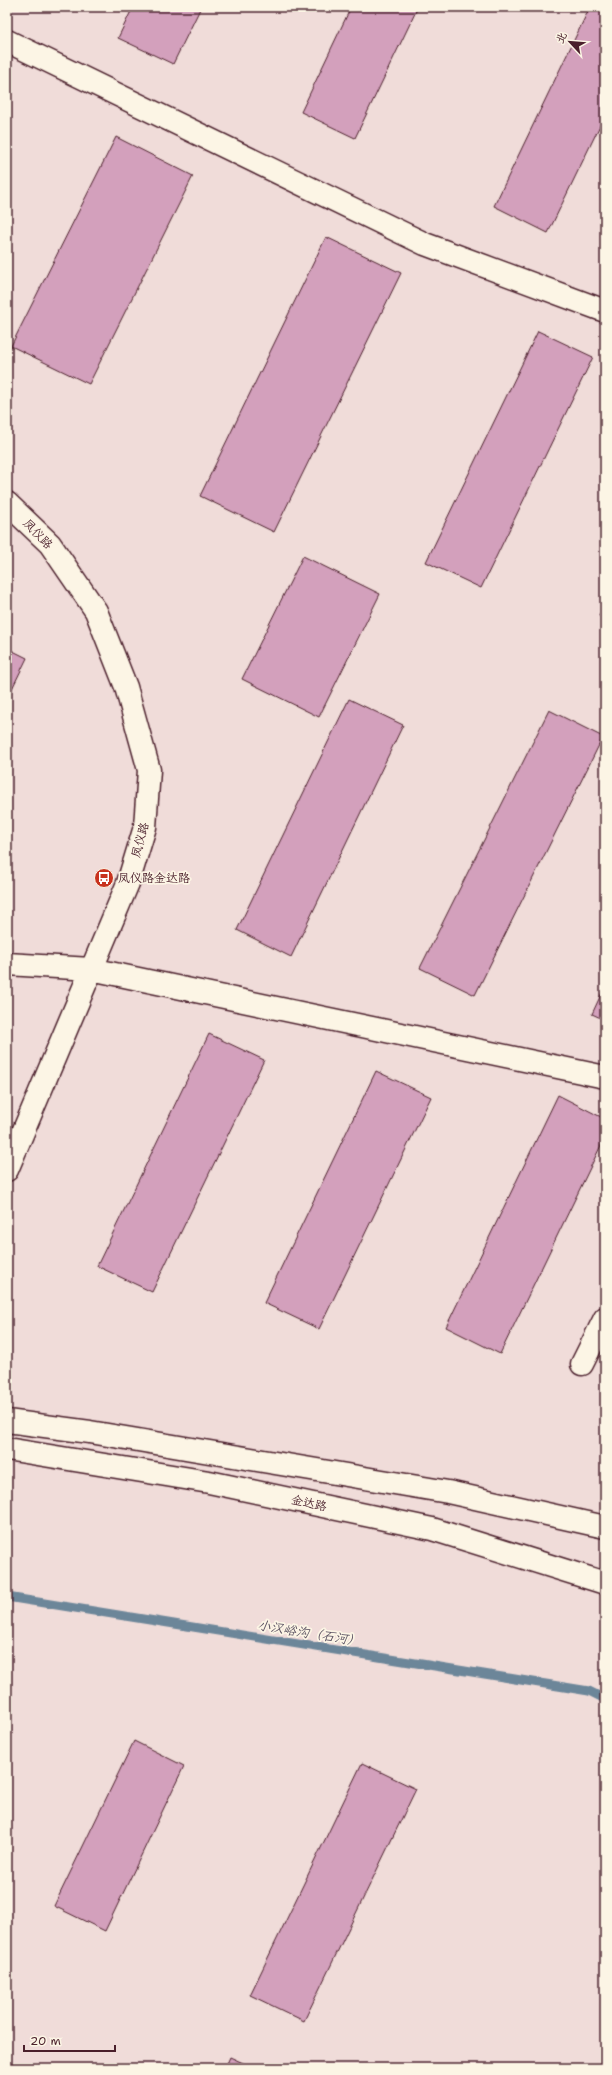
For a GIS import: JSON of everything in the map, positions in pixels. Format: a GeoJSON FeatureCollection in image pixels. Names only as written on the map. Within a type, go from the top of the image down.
{"type":"FeatureCollection","features":[{"type":"Feature","properties":{"kind":"street"},"geometry":{"type":"LineString","coordinates":[[7,40],[425,244],[605,311]]}},
{"type":"Feature","properties":{"kind":"street","name":"凤仪路"},"geometry":{"type":"LineString","coordinates":[[7,503],[50,544],[96,611],[126,687],[149,770],[145,827],[128,883],[7,1170]]}},
{"type":"Feature","properties":{"kind":"street"},"geometry":{"type":"LineString","coordinates":[[7,964],[91,969],[605,1077]]}},
{"type":"Feature","properties":{"kind":"street"},"geometry":{"type":"LineString","coordinates":[[582,1364],[605,1318]]}},
{"type":"Feature","properties":{"kind":"street"},"geometry":{"type":"LineString","coordinates":[[7,1421],[90,1432],[448,1492],[605,1527]]}},
{"type":"Feature","properties":{"kind":"street","name":"金达路"},"geometry":{"type":"LineString","coordinates":[[7,1449],[209,1482],[432,1529],[605,1583]]}},
{"type":"Feature","properties":{"kind":"building"},"geometry":{"type":"Polygon","coordinates":[[[133,7],[201,7],[173,64],[118,38],[133,7]]]}},
{"type":"Feature","properties":{"kind":"building"},"geometry":{"type":"Polygon","coordinates":[[[351,7],[418,7],[355,138],[301,112],[351,7]]]}},
{"type":"Feature","properties":{"kind":"building"},"geometry":{"type":"Polygon","coordinates":[[[590,7],[605,7],[605,115],[548,233],[494,206],[590,7]]]}},
{"type":"Feature","properties":{"kind":"building"},"geometry":{"type":"Polygon","coordinates":[[[116,137],[193,176],[89,384],[11,346],[116,137]]]}},
{"type":"Feature","properties":{"kind":"building"},"geometry":{"type":"Polygon","coordinates":[[[326,237],[401,273],[274,532],[200,496],[326,237]]]}},
{"type":"Feature","properties":{"kind":"building"},"geometry":{"type":"Polygon","coordinates":[[[538,331],[593,357],[481,588],[426,562],[538,331]]]}},
{"type":"Feature","properties":{"kind":"building"},"geometry":{"type":"Polygon","coordinates":[[[303,556],[380,594],[319,717],[242,679],[303,556]]]}},
{"type":"Feature","properties":{"kind":"building"},"geometry":{"type":"Polygon","coordinates":[[[605,603],[605,619],[599,616],[605,603]]]}},
{"type":"Feature","properties":{"kind":"building"},"geometry":{"type":"Polygon","coordinates":[[[7,648],[27,658],[7,699],[7,648]]]}},
{"type":"Feature","properties":{"kind":"building"},"geometry":{"type":"Polygon","coordinates":[[[349,699],[403,725],[291,957],[237,930],[349,699]]]}},
{"type":"Feature","properties":{"kind":"building"},"geometry":{"type":"Polygon","coordinates":[[[549,710],[603,737],[475,995],[420,968],[549,710]]]}},
{"type":"Feature","properties":{"kind":"building"},"geometry":{"type":"Polygon","coordinates":[[[605,986],[605,1020],[592,1014],[605,986]]]}},
{"type":"Feature","properties":{"kind":"building"},"geometry":{"type":"Polygon","coordinates":[[[209,1034],[264,1060],[152,1292],[97,1266],[209,1034]]]}},
{"type":"Feature","properties":{"kind":"building"},"geometry":{"type":"Polygon","coordinates":[[[376,1071],[431,1097],[319,1329],[264,1303],[376,1071]]]}},
{"type":"Feature","properties":{"kind":"building"},"geometry":{"type":"Polygon","coordinates":[[[558,1095],[605,1119],[605,1137],[500,1354],[446,1327],[558,1095]]]}},
{"type":"Feature","properties":{"kind":"building"},"geometry":{"type":"Polygon","coordinates":[[[134,1741],[184,1766],[105,1931],[54,1906],[134,1741]]]}},
{"type":"Feature","properties":{"kind":"building"},"geometry":{"type":"Polygon","coordinates":[[[362,1763],[416,1789],[304,2021],[250,1995],[362,1763]]]}},
{"type":"Feature","properties":{"kind":"building"},"geometry":{"type":"Polygon","coordinates":[[[230,2057],[254,2068],[225,2068],[230,2057]]]}},
{"type":"Feature","properties":{"kind":"waterway","name":"小汉峪沟（石河）"},"geometry":{"type":"LineString","coordinates":[[7,1597],[589,1691],[605,1699]]}},
{"type":"Feature","properties":{"kind":"place","name":"凤仪路金达路"},"geometry":{"type":"Point","coordinates":[104,878]}}]}
